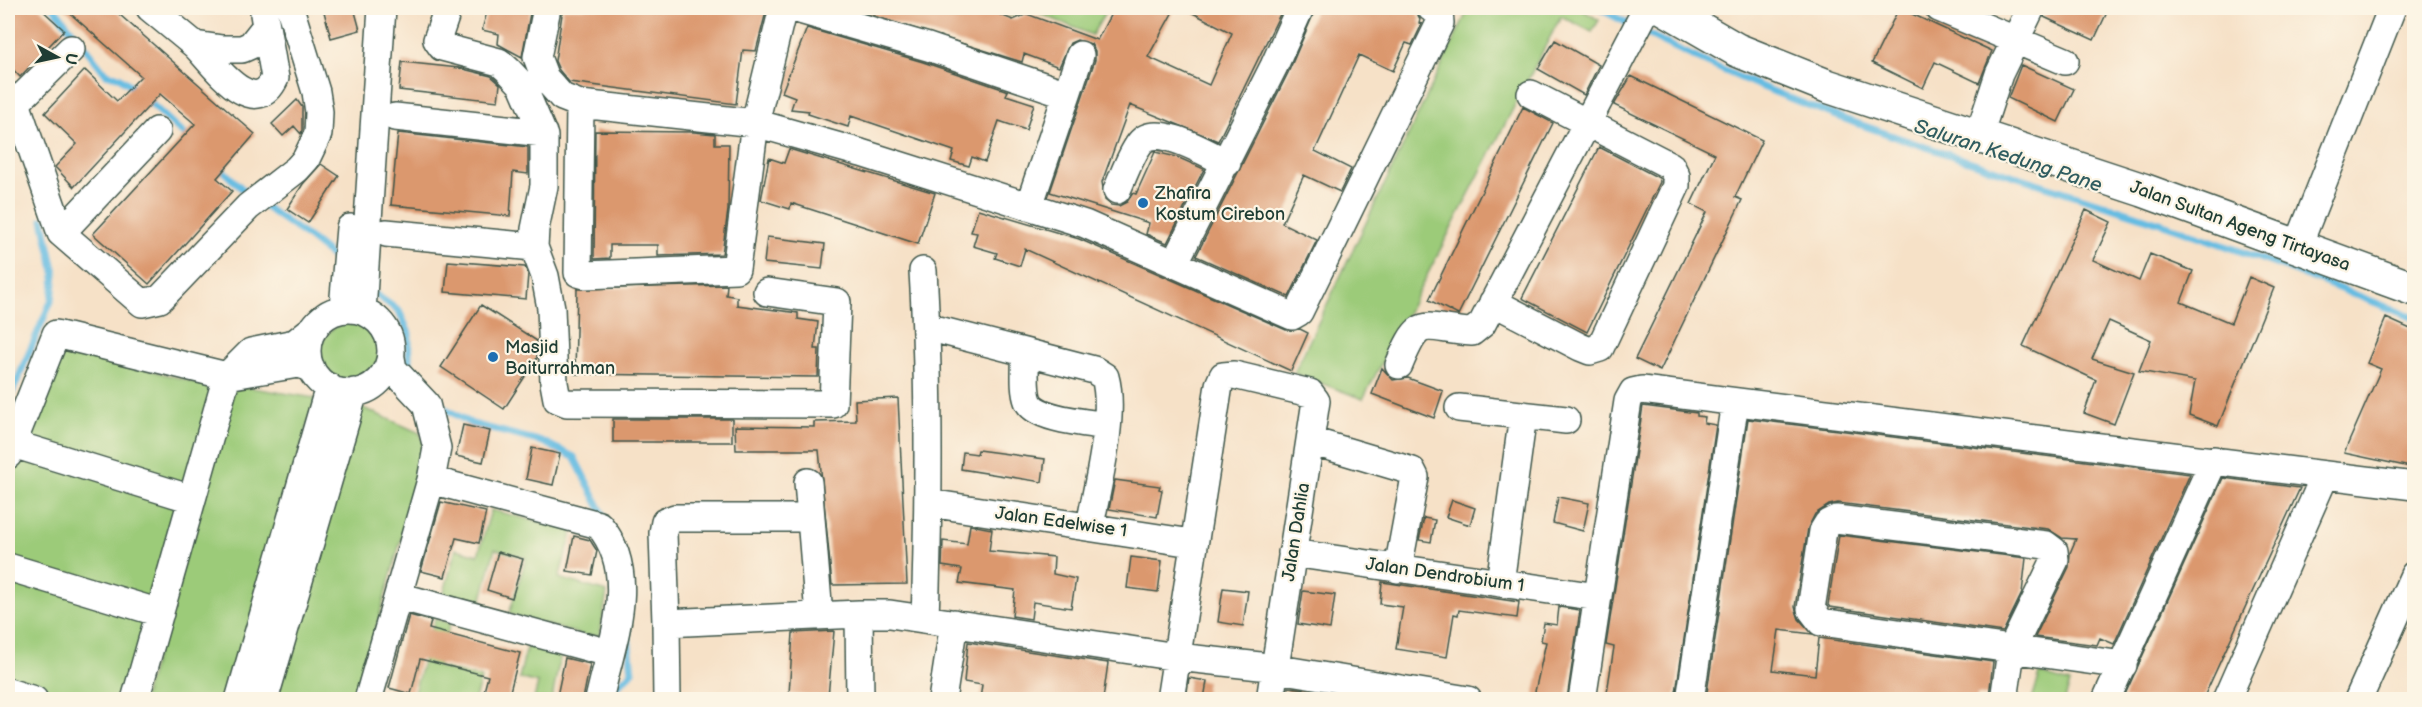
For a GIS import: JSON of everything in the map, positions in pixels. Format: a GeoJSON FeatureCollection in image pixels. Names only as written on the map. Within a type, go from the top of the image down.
{"type":"FeatureCollection","features":[{"type":"Feature","properties":{"kind":"main road","name":"Jalan Sultan Ageng Tirtayasa"},"geometry":{"type":"LineString","coordinates":[[1651,10],[1700,30],[1759,60],[1827,86],[2143,190],[2297,248],[2415,289]]}},
{"type":"Feature","properties":{"kind":"street"},"geometry":{"type":"LineString","coordinates":[[150,8],[195,45],[239,91],[256,95],[265,92],[275,78],[276,69],[264,17]]}},
{"type":"Feature","properties":{"kind":"street"},"geometry":{"type":"LineString","coordinates":[[71,49],[12,99],[61,233],[142,303],[151,303],[160,298],[254,202],[306,159],[318,134],[319,112],[315,92],[290,8]]}},
{"type":"Feature","properties":{"kind":"street"},"geometry":{"type":"LineString","coordinates":[[366,8],[355,288],[385,329],[390,343],[393,369],[426,404],[429,420],[435,432],[437,448],[431,480],[368,699]]}},
{"type":"Feature","properties":{"kind":"street"},"geometry":{"type":"LineString","coordinates":[[135,699],[227,376],[251,352],[295,343],[355,288],[382,8]]}},
{"type":"Feature","properties":{"kind":"street"},"geometry":{"type":"LineString","coordinates":[[448,8],[437,40],[442,47],[499,62],[522,85],[543,134],[544,186],[535,229],[534,247],[545,276],[551,308],[554,383],[557,399],[567,403],[833,404],[837,302],[767,292]]}},
{"type":"Feature","properties":{"kind":"street"},"geometry":{"type":"LineString","coordinates":[[547,8],[537,57],[545,78],[562,97],[580,104],[755,123],[861,153],[1085,224],[1175,262],[1283,314],[1292,316],[1299,312],[1440,23],[1439,12],[1431,8]]}},
{"type":"Feature","properties":{"kind":"street"},"geometry":{"type":"LineString","coordinates":[[580,104],[578,273],[585,275],[736,269],[755,123],[795,8],[928,47],[1067,94]]}},
{"type":"Feature","properties":{"kind":"street"},"geometry":{"type":"LineString","coordinates":[[1175,262],[1227,162],[1300,8]]}},
{"type":"Feature","properties":{"kind":"street"},"geometry":{"type":"LineString","coordinates":[[1939,8],[2065,61]]}},
{"type":"Feature","properties":{"kind":"street"},"geometry":{"type":"LineString","coordinates":[[1979,135],[1999,74],[2031,8]]}},
{"type":"Feature","properties":{"kind":"street"},"geometry":{"type":"LineString","coordinates":[[2297,248],[2392,8]]}},
{"type":"Feature","properties":{"kind":"street"},"geometry":{"type":"LineString","coordinates":[[1400,365],[1412,335],[1420,329],[1429,326],[1472,332],[1482,324],[1626,47],[1651,10]]}},
{"type":"Feature","properties":{"kind":"street"},"geometry":{"type":"LineString","coordinates":[[195,45],[232,50],[242,49],[251,45],[264,17]]}},
{"type":"Feature","properties":{"kind":"street"},"geometry":{"type":"LineString","coordinates":[[1029,206],[1080,55]]}},
{"type":"Feature","properties":{"kind":"street"},"geometry":{"type":"LineString","coordinates":[[1493,302],[1580,347],[1590,351],[1600,348],[1676,186],[1676,176],[1671,166],[1531,94]]}},
{"type":"Feature","properties":{"kind":"street"},"geometry":{"type":"LineString","coordinates":[[395,117],[543,134]]}},
{"type":"Feature","properties":{"kind":"street"},"geometry":{"type":"LineString","coordinates":[[61,233],[157,131]]}},
{"type":"Feature","properties":{"kind":"street"},"geometry":{"type":"LineString","coordinates":[[1117,190],[1141,142],[1149,136],[1164,135],[1227,162]]}},
{"type":"Feature","properties":{"kind":"street"},"geometry":{"type":"LineString","coordinates":[[386,233],[534,247]]}},
{"type":"Feature","properties":{"kind":"street"},"geometry":{"type":"LineString","coordinates":[[923,271],[927,327],[929,503],[925,619]]}},
{"type":"Feature","properties":{"kind":"street"},"geometry":{"type":"LineString","coordinates":[[315,327],[308,347],[339,384]]}},
{"type":"Feature","properties":{"kind":"street"},"geometry":{"type":"LineString","coordinates":[[927,327],[1094,370],[1106,377],[1110,392],[1107,426],[1090,526]]}},
{"type":"Feature","properties":{"kind":"street"},"geometry":{"type":"LineString","coordinates":[[192,500],[10,449],[56,334],[227,376],[298,364],[339,384],[390,392],[414,413],[429,420]]}},
{"type":"Feature","properties":{"kind":"street"},"geometry":{"type":"LineString","coordinates":[[1025,353],[1028,401],[1034,410],[1048,416],[1107,426]]}},
{"type":"Feature","properties":{"kind":"street"},"geometry":{"type":"LineString","coordinates":[[339,384],[380,378],[391,358]]}},
{"type":"Feature","properties":{"kind":"street","name":"Jalan Dahlia"},"geometry":{"type":"LineString","coordinates":[[1192,543],[1219,385],[1223,376],[1234,375],[1314,395],[1311,441],[1270,699]]}},
{"type":"Feature","properties":{"kind":"street"},"geometry":{"type":"LineString","coordinates":[[239,699],[339,384]]}},
{"type":"Feature","properties":{"kind":"street"},"geometry":{"type":"LineString","coordinates":[[264,699],[339,384]]}},
{"type":"Feature","properties":{"kind":"street"},"geometry":{"type":"LineString","coordinates":[[1582,699],[1628,401],[1633,392],[1642,390],[2415,486]]}},
{"type":"Feature","properties":{"kind":"street"},"geometry":{"type":"LineString","coordinates":[[1690,699],[1735,402]]}},
{"type":"Feature","properties":{"kind":"street"},"geometry":{"type":"LineString","coordinates":[[1459,408],[1566,420]]}},
{"type":"Feature","properties":{"kind":"street"},"geometry":{"type":"LineString","coordinates":[[1500,583],[1523,415]]}},
{"type":"Feature","properties":{"kind":"street"},"geometry":{"type":"LineString","coordinates":[[1311,441],[1412,471],[1415,477],[1398,569]]}},
{"type":"Feature","properties":{"kind":"street"},"geometry":{"type":"LineString","coordinates":[[2106,699],[2214,460]]}},
{"type":"Feature","properties":{"kind":"street"},"geometry":{"type":"LineString","coordinates":[[2226,699],[2325,475]]}},
{"type":"Feature","properties":{"kind":"street"},"geometry":{"type":"LineString","coordinates":[[431,480],[599,525],[611,540],[620,564],[621,591],[599,699]]}},
{"type":"Feature","properties":{"kind":"street"},"geometry":{"type":"LineString","coordinates":[[808,482],[819,615]]}},
{"type":"Feature","properties":{"kind":"street","name":"Jalan Edelwise 1"},"geometry":{"type":"LineString","coordinates":[[929,503],[1192,543]]}},
{"type":"Feature","properties":{"kind":"street"},"geometry":{"type":"LineString","coordinates":[[668,699],[663,533],[666,522],[675,518],[811,518]]}},
{"type":"Feature","properties":{"kind":"street"},"geometry":{"type":"LineString","coordinates":[[2004,699],[2011,651],[2055,560],[2054,551],[2046,545],[1836,519],[1828,523],[1823,531],[1811,609],[1821,622],[2011,651],[2123,665]]}},
{"type":"Feature","properties":{"kind":"street"},"geometry":{"type":"LineString","coordinates":[[1170,699],[1192,543]]}},
{"type":"Feature","properties":{"kind":"street","name":"Jalan Dendrobium 1"},"geometry":{"type":"LineString","coordinates":[[1292,553],[1598,597]]}},
{"type":"Feature","properties":{"kind":"street"},"geometry":{"type":"LineString","coordinates":[[8,567],[160,613]]}},
{"type":"Feature","properties":{"kind":"street"},"geometry":{"type":"LineString","coordinates":[[2358,699],[2415,575]]}},
{"type":"Feature","properties":{"kind":"street"},"geometry":{"type":"LineString","coordinates":[[398,596],[609,653]]}},
{"type":"Feature","properties":{"kind":"street"},"geometry":{"type":"LineString","coordinates":[[859,614],[860,699]]}},
{"type":"Feature","properties":{"kind":"street"},"geometry":{"type":"LineString","coordinates":[[666,623],[819,615],[890,614],[1468,699]]}},
{"type":"Feature","properties":{"kind":"street"},"geometry":{"type":"LineString","coordinates":[[942,699],[954,623]]}},
{"type":"Feature","properties":{"kind":"street"},"geometry":{"type":"LineString","coordinates":[[8,692],[34,699]]}},
{"type":"Feature","properties":{"kind":"green space"},"geometry":{"type":"Polygon","coordinates":[[[993,8],[1108,8],[1092,35],[1029,9],[1011,16],[993,8]]]}},
{"type":"Feature","properties":{"kind":"green space"},"geometry":{"type":"Polygon","coordinates":[[[1469,8],[1579,8],[1599,20],[1592,32],[1561,16],[1363,399],[1294,373],[1469,8]]]}},
{"type":"Feature","properties":{"kind":"green space"},"geometry":{"type":"Polygon","coordinates":[[[344,323],[356,323],[371,331],[379,346],[379,358],[371,373],[356,381],[344,381],[329,373],[321,358],[321,346],[329,331],[344,323]]]}},
{"type":"Feature","properties":{"kind":"green space"},"geometry":{"type":"Polygon","coordinates":[[[64,347],[205,385],[212,394],[127,699],[8,700],[8,470],[64,347]]]}},
{"type":"Feature","properties":{"kind":"green space"},"geometry":{"type":"Polygon","coordinates":[[[240,386],[315,398],[230,699],[143,700],[233,391],[240,386]]]}},
{"type":"Feature","properties":{"kind":"green space"},"geometry":{"type":"Polygon","coordinates":[[[361,407],[420,433],[423,440],[422,465],[356,699],[276,700],[361,407]]]}},
{"type":"Feature","properties":{"kind":"green space"},"geometry":{"type":"Polygon","coordinates":[[[491,510],[573,530],[559,578],[607,592],[600,635],[586,636],[509,614],[526,558],[495,549],[480,606],[443,596],[456,549],[478,555],[491,510]]]}},
{"type":"Feature","properties":{"kind":"green space"},"geometry":{"type":"Polygon","coordinates":[[[435,619],[450,623],[438,667],[481,678],[475,699],[412,700],[435,619]]]}},
{"type":"Feature","properties":{"kind":"green space"},"geometry":{"type":"Polygon","coordinates":[[[527,646],[561,653],[552,699],[534,699],[538,683],[519,678],[527,646]]]}},
{"type":"Feature","properties":{"kind":"green space"},"geometry":{"type":"Polygon","coordinates":[[[2040,674],[2070,683],[2065,699],[2032,699],[2040,674]]]}},
{"type":"Feature","properties":{"kind":"building"},"geometry":{"type":"Polygon","coordinates":[[[8,8],[40,8],[64,30],[20,77],[8,64],[8,8]]]}},
{"type":"Feature","properties":{"kind":"building"},"geometry":{"type":"Polygon","coordinates":[[[64,8],[112,8],[255,134],[217,178],[232,191],[149,284],[93,234],[195,124],[160,94],[74,187],[55,167],[77,144],[45,113],[85,70],[117,101],[141,76],[64,8]]]}},
{"type":"Feature","properties":{"kind":"building"},"geometry":{"type":"Polygon","coordinates":[[[323,8],[354,8],[360,30],[331,38],[323,8]]]}},
{"type":"Feature","properties":{"kind":"building"},"geometry":{"type":"Polygon","coordinates":[[[488,8],[531,8],[522,57],[498,44],[499,34],[482,30],[488,8]]]}},
{"type":"Feature","properties":{"kind":"building"},"geometry":{"type":"Polygon","coordinates":[[[563,8],[767,8],[756,51],[743,50],[736,104],[569,82],[555,61],[563,8]]]}},
{"type":"Feature","properties":{"kind":"building"},"geometry":{"type":"Polygon","coordinates":[[[848,8],[983,8],[1013,20],[1027,14],[1097,40],[1114,8],[1175,8],[1148,57],[1209,85],[1232,33],[1183,8],[1283,8],[1218,141],[1130,105],[1102,182],[1105,200],[1111,205],[1119,206],[1127,202],[1133,193],[1136,194],[1155,152],[1177,157],[1204,169],[1167,243],[1146,234],[1149,223],[1050,192],[1095,60],[1095,51],[1091,44],[1077,40],[1070,43],[1059,67],[1024,54],[1022,62],[848,8]]]}},
{"type":"Feature","properties":{"kind":"building"},"geometry":{"type":"Polygon","coordinates":[[[1316,8],[1411,8],[1415,10],[1420,19],[1419,23],[1422,24],[1412,45],[1406,43],[1393,71],[1359,55],[1315,151],[1351,169],[1340,192],[1304,175],[1282,223],[1317,240],[1289,297],[1196,256],[1288,73],[1316,8]]]}},
{"type":"Feature","properties":{"kind":"building"},"geometry":{"type":"Polygon","coordinates":[[[1899,8],[1992,51],[1979,83],[1935,62],[1923,88],[1872,63],[1899,8]]]}},
{"type":"Feature","properties":{"kind":"building"},"geometry":{"type":"Polygon","coordinates":[[[2047,8],[2109,8],[2094,40],[2044,17],[2047,8]]]}},
{"type":"Feature","properties":{"kind":"building"},"geometry":{"type":"Polygon","coordinates":[[[807,28],[923,62],[1008,91],[1006,95],[1034,104],[1026,130],[999,121],[985,162],[972,157],[969,166],[951,161],[954,151],[851,116],[848,127],[808,114],[809,111],[791,109],[795,97],[782,92],[807,28]]]}},
{"type":"Feature","properties":{"kind":"building"},"geometry":{"type":"Polygon","coordinates":[[[1555,40],[1599,65],[1584,95],[1538,69],[1555,40]]]}},
{"type":"Feature","properties":{"kind":"building"},"geometry":{"type":"Polygon","coordinates":[[[402,62],[459,68],[491,76],[500,84],[498,101],[399,90],[402,62]]]}},
{"type":"Feature","properties":{"kind":"building"},"geometry":{"type":"Polygon","coordinates":[[[2021,65],[2074,89],[2058,122],[2008,98],[2021,65]]]}},
{"type":"Feature","properties":{"kind":"building"},"geometry":{"type":"Polygon","coordinates":[[[1631,76],[1762,140],[1735,197],[1742,200],[1660,371],[1635,359],[1707,212],[1691,204],[1715,154],[1614,105],[1631,76]]]}},
{"type":"Feature","properties":{"kind":"building"},"geometry":{"type":"Polygon","coordinates":[[[297,100],[302,107],[301,134],[294,126],[283,136],[272,124],[297,100]]]}},
{"type":"Feature","properties":{"kind":"building"},"geometry":{"type":"Polygon","coordinates":[[[1523,107],[1553,123],[1458,315],[1429,300],[1523,107]]]}},
{"type":"Feature","properties":{"kind":"building"},"geometry":{"type":"Polygon","coordinates":[[[595,131],[715,134],[715,144],[729,144],[728,210],[722,254],[658,256],[658,245],[610,245],[610,258],[594,259],[595,131]]]}},
{"type":"Feature","properties":{"kind":"building"},"geometry":{"type":"Polygon","coordinates":[[[398,133],[528,147],[528,174],[513,172],[510,216],[391,205],[398,133]]]}},
{"type":"Feature","properties":{"kind":"building"},"geometry":{"type":"Polygon","coordinates":[[[1599,147],[1659,178],[1660,182],[1587,332],[1522,298],[1599,147]]]}},
{"type":"Feature","properties":{"kind":"building"},"geometry":{"type":"Polygon","coordinates":[[[789,149],[935,193],[918,244],[791,203],[790,209],[761,200],[769,158],[784,163],[789,149]]]}},
{"type":"Feature","properties":{"kind":"building"},"geometry":{"type":"Polygon","coordinates":[[[321,164],[339,176],[308,223],[287,209],[303,184],[321,164]]]}},
{"type":"Feature","properties":{"kind":"building"},"geometry":{"type":"Polygon","coordinates":[[[978,209],[1079,239],[1286,330],[1300,329],[1308,333],[1291,371],[1025,249],[1020,266],[995,258],[997,253],[973,246],[977,233],[971,232],[978,209]]]}},
{"type":"Feature","properties":{"kind":"building"},"geometry":{"type":"Polygon","coordinates":[[[2086,210],[2111,222],[2093,260],[2139,281],[2150,254],[2193,271],[2181,302],[2231,323],[2249,277],[2274,288],[2218,426],[2189,415],[2195,381],[2139,371],[2151,340],[2109,321],[2092,359],[2134,372],[2114,424],[2084,413],[2096,380],[2023,346],[2086,210]]]}},
{"type":"Feature","properties":{"kind":"building"},"geometry":{"type":"Polygon","coordinates":[[[767,237],[825,244],[822,269],[764,263],[767,237]]]}},
{"type":"Feature","properties":{"kind":"building"},"geometry":{"type":"Polygon","coordinates":[[[448,261],[525,267],[528,274],[526,299],[445,292],[448,261]]]}},
{"type":"Feature","properties":{"kind":"building"},"geometry":{"type":"Polygon","coordinates":[[[727,285],[726,295],[737,297],[737,305],[798,313],[798,319],[818,322],[815,349],[819,349],[818,377],[575,374],[577,289],[727,285]]]}},
{"type":"Feature","properties":{"kind":"building","name":"Masjid Baiturrahman"},"geometry":{"type":"Polygon","coordinates":[[[481,305],[537,341],[537,358],[504,409],[441,367],[481,305]]]}},
{"type":"Feature","properties":{"kind":"building"},"geometry":{"type":"Polygon","coordinates":[[[2386,318],[2415,331],[2415,468],[2344,453],[2381,369],[2367,363],[2386,318]]]}},
{"type":"Feature","properties":{"kind":"building"},"geometry":{"type":"Polygon","coordinates":[[[1382,368],[1393,380],[1408,378],[1443,391],[1434,418],[1372,394],[1382,368]]]}},
{"type":"Feature","properties":{"kind":"building"},"geometry":{"type":"Polygon","coordinates":[[[898,398],[907,584],[832,585],[819,450],[736,450],[735,426],[814,427],[814,422],[856,421],[855,400],[898,398]]]}},
{"type":"Feature","properties":{"kind":"building"},"geometry":{"type":"Polygon","coordinates":[[[1643,406],[1697,413],[1697,416],[1705,417],[1704,423],[1716,425],[1675,699],[1606,699],[1614,647],[1606,645],[1643,406]]]}},
{"type":"Feature","properties":{"kind":"building"},"geometry":{"type":"Polygon","coordinates":[[[613,419],[732,419],[732,442],[613,442],[613,419]]]}},
{"type":"Feature","properties":{"kind":"building"},"geometry":{"type":"Polygon","coordinates":[[[1748,419],[2190,474],[2114,644],[2100,638],[2097,645],[2035,637],[2069,567],[2070,553],[2076,539],[2062,538],[2048,529],[1838,503],[1829,505],[1815,514],[1808,528],[1795,607],[1799,619],[1813,634],[1779,630],[1773,670],[1815,675],[1819,638],[1993,662],[1989,696],[1977,694],[1977,699],[1706,699],[1748,419]]]}},
{"type":"Feature","properties":{"kind":"building"},"geometry":{"type":"Polygon","coordinates":[[[463,425],[490,431],[483,462],[456,456],[463,425]]]}},
{"type":"Feature","properties":{"kind":"building"},"geometry":{"type":"Polygon","coordinates":[[[532,448],[560,454],[553,485],[526,479],[532,448]]]}},
{"type":"Feature","properties":{"kind":"building"},"geometry":{"type":"Polygon","coordinates":[[[978,450],[1045,459],[1042,482],[961,469],[963,452],[977,454],[978,450]]]}},
{"type":"Feature","properties":{"kind":"building"},"geometry":{"type":"Polygon","coordinates":[[[2223,478],[2300,488],[2203,699],[2123,699],[2223,478]]]}},
{"type":"Feature","properties":{"kind":"building"},"geometry":{"type":"Polygon","coordinates":[[[1115,480],[1160,486],[1159,489],[1162,490],[1157,517],[1109,509],[1115,480]]]}},
{"type":"Feature","properties":{"kind":"building"},"geometry":{"type":"Polygon","coordinates":[[[1558,497],[1589,503],[1583,531],[1553,523],[1558,497]]]}},
{"type":"Feature","properties":{"kind":"building"},"geometry":{"type":"Polygon","coordinates":[[[1452,500],[1475,508],[1470,525],[1446,517],[1452,500]]]}},
{"type":"Feature","properties":{"kind":"building"},"geometry":{"type":"Polygon","coordinates":[[[441,502],[486,512],[479,543],[456,538],[445,577],[421,571],[441,502]]]}},
{"type":"Feature","properties":{"kind":"building"},"geometry":{"type":"Polygon","coordinates":[[[1424,518],[1435,520],[1431,542],[1419,540],[1424,518]]]}},
{"type":"Feature","properties":{"kind":"building"},"geometry":{"type":"Polygon","coordinates":[[[970,525],[992,529],[989,551],[1054,557],[1053,574],[1076,579],[1071,608],[1033,602],[1031,619],[1012,616],[1015,590],[959,583],[962,569],[942,566],[943,541],[967,544],[970,525]]]}},
{"type":"Feature","properties":{"kind":"building"},"geometry":{"type":"Polygon","coordinates":[[[1839,535],[2026,558],[2022,593],[2003,632],[1830,607],[1828,605],[1839,535]]]}},
{"type":"Feature","properties":{"kind":"building"},"geometry":{"type":"Polygon","coordinates":[[[574,536],[590,540],[597,551],[592,575],[567,571],[574,536]]]}},
{"type":"Feature","properties":{"kind":"building"},"geometry":{"type":"Polygon","coordinates":[[[498,552],[523,559],[512,598],[487,590],[498,552]]]}},
{"type":"Feature","properties":{"kind":"building"},"geometry":{"type":"Polygon","coordinates":[[[1131,557],[1162,561],[1158,592],[1127,588],[1131,557]]]}},
{"type":"Feature","properties":{"kind":"building"},"geometry":{"type":"Polygon","coordinates":[[[1382,582],[1519,602],[1517,618],[1459,610],[1458,615],[1454,614],[1447,657],[1396,649],[1403,607],[1380,604],[1382,582]]]}},
{"type":"Feature","properties":{"kind":"building"},"geometry":{"type":"Polygon","coordinates":[[[1223,588],[1248,591],[1243,626],[1218,622],[1223,588]]]}},
{"type":"Feature","properties":{"kind":"building"},"geometry":{"type":"Polygon","coordinates":[[[1303,591],[1335,595],[1330,629],[1298,624],[1303,591]]]}},
{"type":"Feature","properties":{"kind":"building"},"geometry":{"type":"Polygon","coordinates":[[[1559,607],[1580,610],[1567,699],[1534,696],[1546,642],[1541,641],[1544,623],[1557,625],[1559,607]]]}},
{"type":"Feature","properties":{"kind":"building"},"geometry":{"type":"Polygon","coordinates":[[[409,615],[431,621],[429,629],[520,653],[508,699],[482,699],[488,676],[420,659],[411,694],[389,688],[409,615]]]}},
{"type":"Feature","properties":{"kind":"building"},"geometry":{"type":"Polygon","coordinates":[[[834,631],[828,697],[789,694],[793,633],[834,631]]]}},
{"type":"Feature","properties":{"kind":"building"},"geometry":{"type":"Polygon","coordinates":[[[968,642],[1108,663],[1103,699],[980,699],[982,685],[964,682],[968,642]]]}},
{"type":"Feature","properties":{"kind":"building"},"geometry":{"type":"Polygon","coordinates":[[[565,658],[590,664],[583,699],[557,696],[565,658]]]}},
{"type":"Feature","properties":{"kind":"building"},"geometry":{"type":"Polygon","coordinates":[[[1189,678],[1207,681],[1204,699],[1186,699],[1189,678]]]}},
{"type":"Feature","properties":{"kind":"building"},"geometry":{"type":"Polygon","coordinates":[[[1288,687],[1304,689],[1303,699],[1286,699],[1288,687]]]}},
{"type":"Feature","properties":{"kind":"waterway"},"geometry":{"type":"LineString","coordinates":[[54,8],[106,74],[119,77],[138,91]]}},
{"type":"Feature","properties":{"kind":"waterway","name":"Saluran Kedung Pane"},"geometry":{"type":"LineString","coordinates":[[1598,8],[1631,25]]}},
{"type":"Feature","properties":{"kind":"waterway","name":"Saluran Kedung Pane"},"geometry":{"type":"LineString","coordinates":[[1640,30],[1700,60],[1824,111],[1887,134],[2211,240],[2414,318]]}},
{"type":"Feature","properties":{"kind":"waterway"},"geometry":{"type":"LineString","coordinates":[[146,99],[190,140]]}},
{"type":"Feature","properties":{"kind":"waterway"},"geometry":{"type":"LineString","coordinates":[[218,166],[252,198]]}},
{"type":"Feature","properties":{"kind":"waterway"},"geometry":{"type":"LineString","coordinates":[[261,204],[341,264]]}},
{"type":"Feature","properties":{"kind":"waterway"},"geometry":{"type":"LineString","coordinates":[[8,402],[52,299],[55,274],[43,220]]}},
{"type":"Feature","properties":{"kind":"waterway"},"geometry":{"type":"LineString","coordinates":[[371,291],[399,311],[409,333],[409,375]]}},
{"type":"Feature","properties":{"kind":"waterway"},"geometry":{"type":"LineString","coordinates":[[434,402],[472,424],[543,442],[574,457],[605,518]]}},
{"type":"Feature","properties":{"kind":"waterway"},"geometry":{"type":"LineString","coordinates":[[611,692],[632,672],[627,625]]}},
{"type":"Feature","properties":{"kind":"place","name":"Zhafira Kostum Cirebon"},"geometry":{"type":"Point","coordinates":[1143,203]}},
{"type":"Feature","properties":{"kind":"place","name":"Masjid Baiturrahman"},"geometry":{"type":"Point","coordinates":[493,357]}}]}
